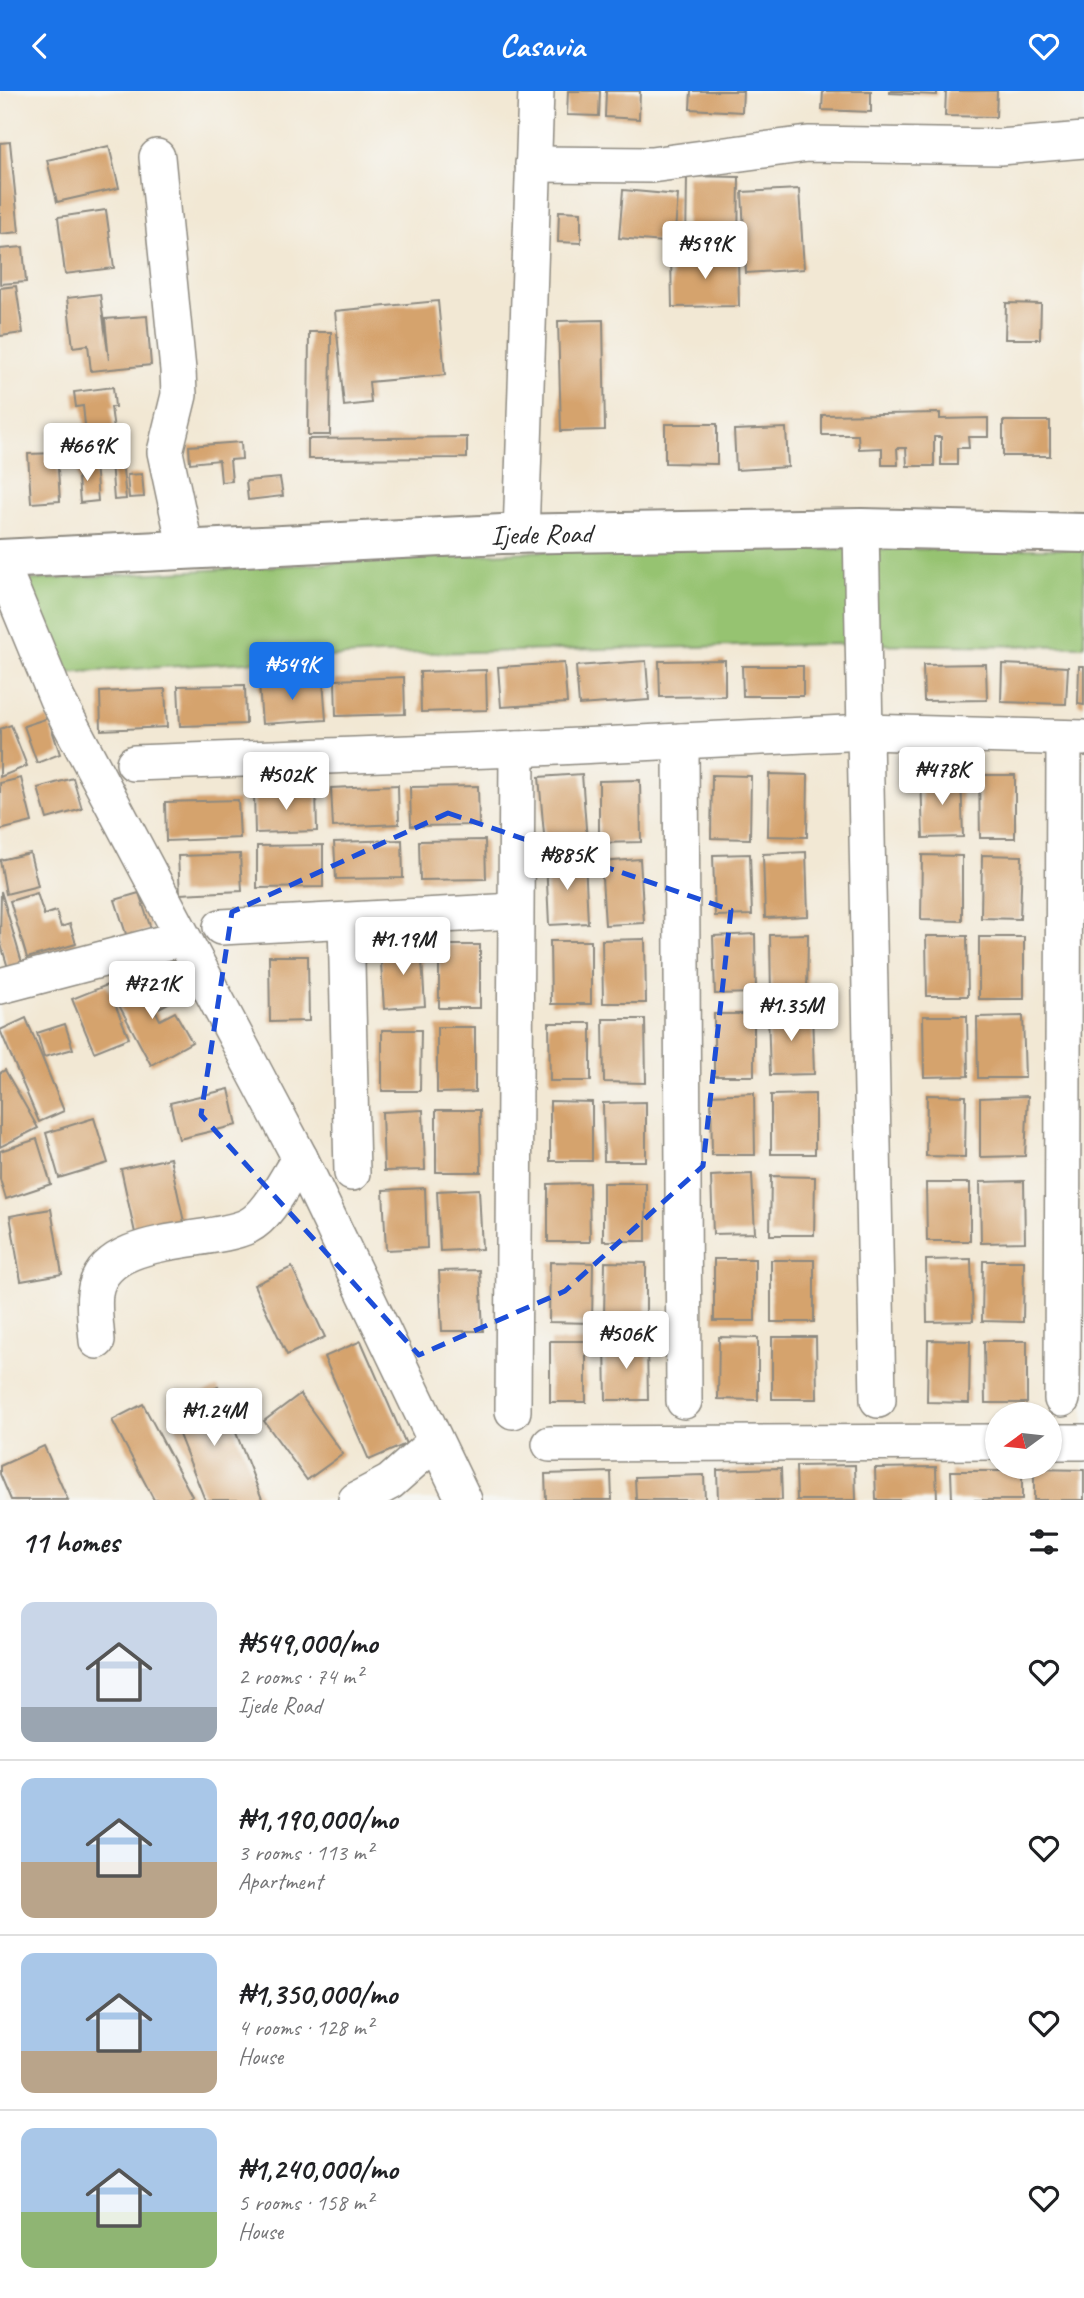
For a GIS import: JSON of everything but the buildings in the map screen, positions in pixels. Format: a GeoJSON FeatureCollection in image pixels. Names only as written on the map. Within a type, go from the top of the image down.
{"type":"FeatureCollection","features":[{"type":"Feature","properties":{"kind":"main road","name":"Ijede Road"},"geometry":{"type":"LineString","coordinates":[[0,560],[521,535],[861,528],[1084,533]]}},
{"type":"Feature","properties":{"kind":"street"},"geometry":{"type":"LineString","coordinates":[[521,535],[536,91]]}},
{"type":"Feature","properties":{"kind":"street"},"geometry":{"type":"LineString","coordinates":[[533,163],[651,165],[808,144],[1000,147],[1084,139]]}},
{"type":"Feature","properties":{"kind":"street"},"geometry":{"type":"LineString","coordinates":[[157,157],[179,395],[166,452],[186,550]]}},
{"type":"Feature","properties":{"kind":"street"},"geometry":{"type":"LineString","coordinates":[[861,528],[878,1400]]}},
{"type":"Feature","properties":{"kind":"street"},"geometry":{"type":"LineString","coordinates":[[0,560],[57,699],[300,1158],[464,1500]]}},
{"type":"Feature","properties":{"kind":"street"},"geometry":{"type":"LineString","coordinates":[[134,763],[517,749],[866,732],[1074,738],[1062,1399]]}},
{"type":"Feature","properties":{"kind":"street"},"geometry":{"type":"LineString","coordinates":[[681,741],[684,1401]]}},
{"type":"Feature","properties":{"kind":"street"},"geometry":{"type":"LineString","coordinates":[[513,1411],[517,749]]}},
{"type":"Feature","properties":{"kind":"street"},"geometry":{"type":"LineString","coordinates":[[221,927],[515,911]]}},
{"type":"Feature","properties":{"kind":"street"},"geometry":{"type":"LineString","coordinates":[[346,921],[352,1173]]}},
{"type":"Feature","properties":{"kind":"street"},"geometry":{"type":"LineString","coordinates":[[0,986],[183,938]]}},
{"type":"Feature","properties":{"kind":"street"},"geometry":{"type":"LineString","coordinates":[[97,1341],[95,1293],[100,1277],[115,1262],[153,1245],[229,1233],[250,1225],[262,1214],[300,1158]]}},
{"type":"Feature","properties":{"kind":"street"},"geometry":{"type":"LineString","coordinates":[[356,1500],[390,1482],[435,1442]]}},
{"type":"Feature","properties":{"kind":"street"},"geometry":{"type":"LineString","coordinates":[[550,1444],[985,1442]]}},
{"type":"Feature","properties":{"kind":"street"},"geometry":{"type":"LineString","coordinates":[[1062,1442],[1084,1442]]}},
{"type":"Feature","properties":{"kind":"highlighted area"},"geometry":{"type":"Polygon","coordinates":[[[448,813],[731,910],[703,1166],[565,1291],[419,1355],[201,1115],[232,912],[448,813]]]}},
{"type":"Feature","properties":{"kind":"green space"},"geometry":{"type":"Polygon","coordinates":[[[580,549],[1084,549],[1084,646],[831,644],[379,654],[65,673],[47,648],[29,580],[580,549]]]}}]}
